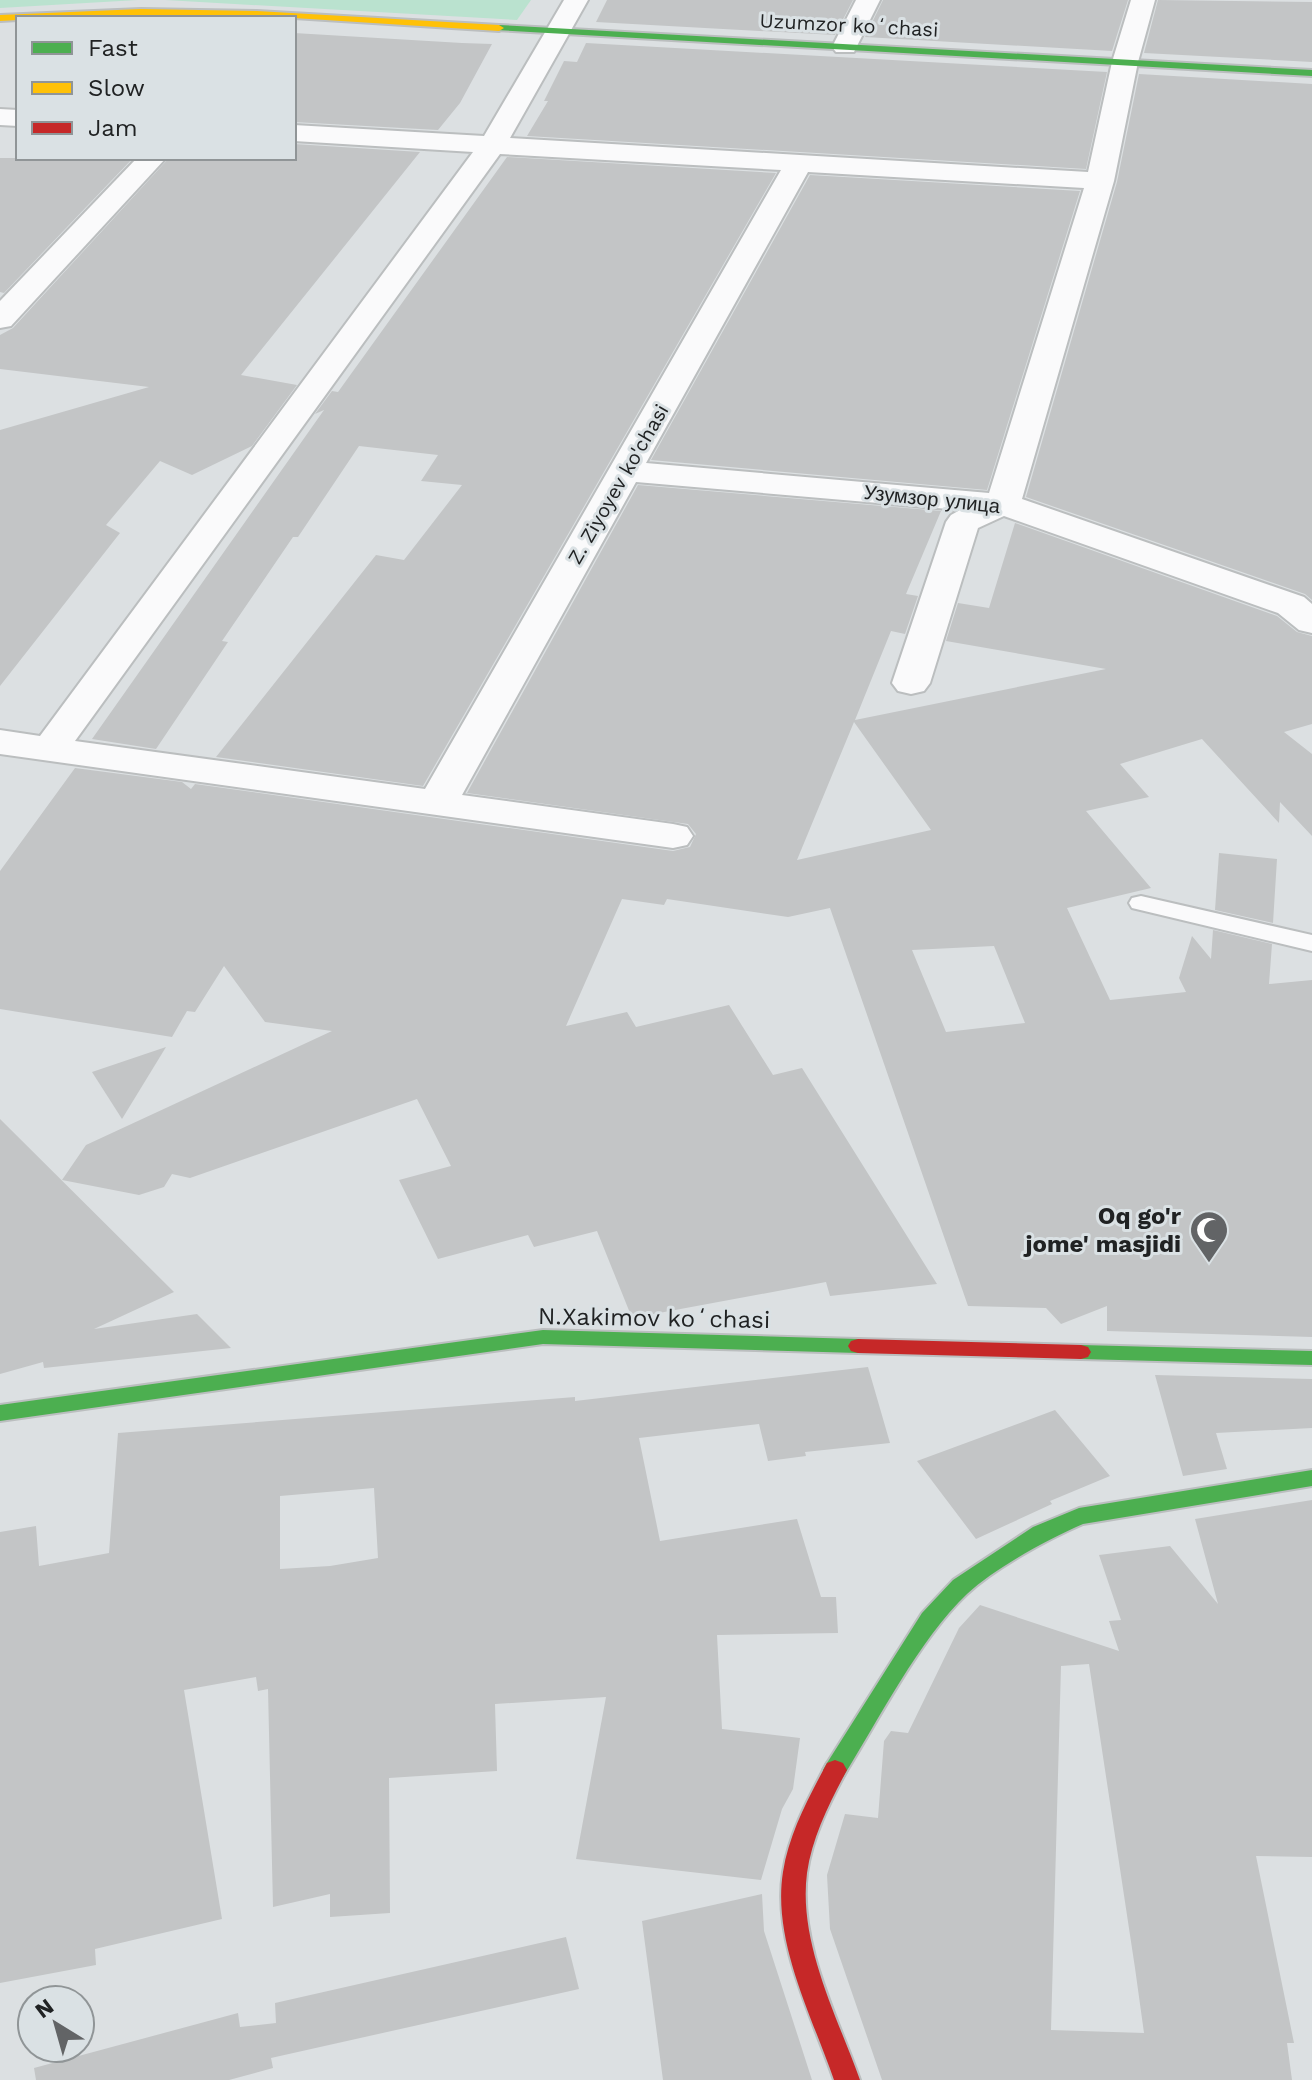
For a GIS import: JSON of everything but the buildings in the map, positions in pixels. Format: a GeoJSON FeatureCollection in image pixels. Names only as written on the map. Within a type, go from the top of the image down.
{"type":"FeatureCollection","features":[{"type":"Feature","properties":{"kind":"street"},"geometry":{"type":"LineString","coordinates":[[49,750],[493,144],[576,0]]}},
{"type":"Feature","properties":{"kind":"street"},"geometry":{"type":"LineString","coordinates":[[845,47],[868,0]]}},
{"type":"Feature","properties":{"kind":"street"},"geometry":{"type":"LineString","coordinates":[[911,683],[963,522],[1003,504],[1100,181],[1125,62],[1143,0]]}},
{"type":"Feature","properties":{"kind":"street","name":"Uzumzor koʻchasi"},"geometry":{"type":"LineString","coordinates":[[66,16],[197,12],[277,16]]}},
{"type":"Feature","properties":{"kind":"street","name":"Uzumzor koʻchasi"},"geometry":{"type":"LineString","coordinates":[[296,17],[1312,73]]}},
{"type":"Feature","properties":{"kind":"street"},"geometry":{"type":"LineString","coordinates":[[296,133],[1100,181]]}},
{"type":"Feature","properties":{"kind":"street"},"geometry":{"type":"LineString","coordinates":[[0,319],[150,160]]}},
{"type":"Feature","properties":{"kind":"street","name":"Z. Ziyoyev ko'chasi"},"geometry":{"type":"LineString","coordinates":[[436,805],[799,163]]}},
{"type":"Feature","properties":{"kind":"street","name":"Узумзор улица"},"geometry":{"type":"LineString","coordinates":[[625,471],[1003,504],[1291,605],[1312,622]]}},
{"type":"Feature","properties":{"kind":"street"},"geometry":{"type":"LineString","coordinates":[[0,742],[673,836]]}},
{"type":"Feature","properties":{"kind":"street","name":"N.Xakimov koʻchasi"},"geometry":{"type":"LineString","coordinates":[[0,1413],[543,1337],[1312,1358]]}},
{"type":"Feature","properties":{"kind":"street"},"geometry":{"type":"LineString","coordinates":[[847,2080],[797,1930],[794,1875],[814,1810],[851,1741],[930,1619],[961,1586],[1041,1533],[1079,1516],[1312,1478]]}},
{"type":"Feature","properties":{"kind":"lane"},"geometry":{"type":"LineString","coordinates":[[1141,903],[1312,943]]}},
{"type":"Feature","properties":{"kind":"green space"},"geometry":{"type":"Polygon","coordinates":[[[0,0],[138,0],[0,8],[0,0]]]}},
{"type":"Feature","properties":{"kind":"green space"},"geometry":{"type":"Polygon","coordinates":[[[165,0],[531,0],[517,20],[165,0]]]}},
{"type":"Feature","properties":{"kind":"traffic: fast"},"geometry":{"type":"LineString","coordinates":[[499,28],[1312,73]]}},
{"type":"Feature","properties":{"kind":"traffic: fast"},"geometry":{"type":"LineString","coordinates":[[0,1413],[543,1337],[858,1346]]}},
{"type":"Feature","properties":{"kind":"traffic: fast"},"geometry":{"type":"LineString","coordinates":[[1081,1352],[1312,1358]]}},
{"type":"Feature","properties":{"kind":"traffic: fast"},"geometry":{"type":"LineString","coordinates":[[835,1770],[930,1619],[961,1586],[1041,1533],[1079,1516],[1312,1478]]}},
{"type":"Feature","properties":{"kind":"traffic: slow"},"geometry":{"type":"LineString","coordinates":[[47,16],[141,12],[292,16]]}},
{"type":"Feature","properties":{"kind":"traffic: slow"},"geometry":{"type":"LineString","coordinates":[[296,16],[499,28]]}},
{"type":"Feature","properties":{"kind":"traffic: slow"},"geometry":{"type":"LineString","coordinates":[[0,18],[16,17]]}},
{"type":"Feature","properties":{"kind":"traffic: jam"},"geometry":{"type":"LineString","coordinates":[[858,1346],[1081,1352]]}},
{"type":"Feature","properties":{"kind":"traffic: jam"},"geometry":{"type":"LineString","coordinates":[[835,1770],[801,1846],[793,1895],[796,1921],[810,1976],[847,2080]]}},
{"type":"Feature","properties":{"kind":"place","name":"Oq go'r jome' masjidi"},"geometry":{"type":"Point","coordinates":[1209,1264]}}]}
